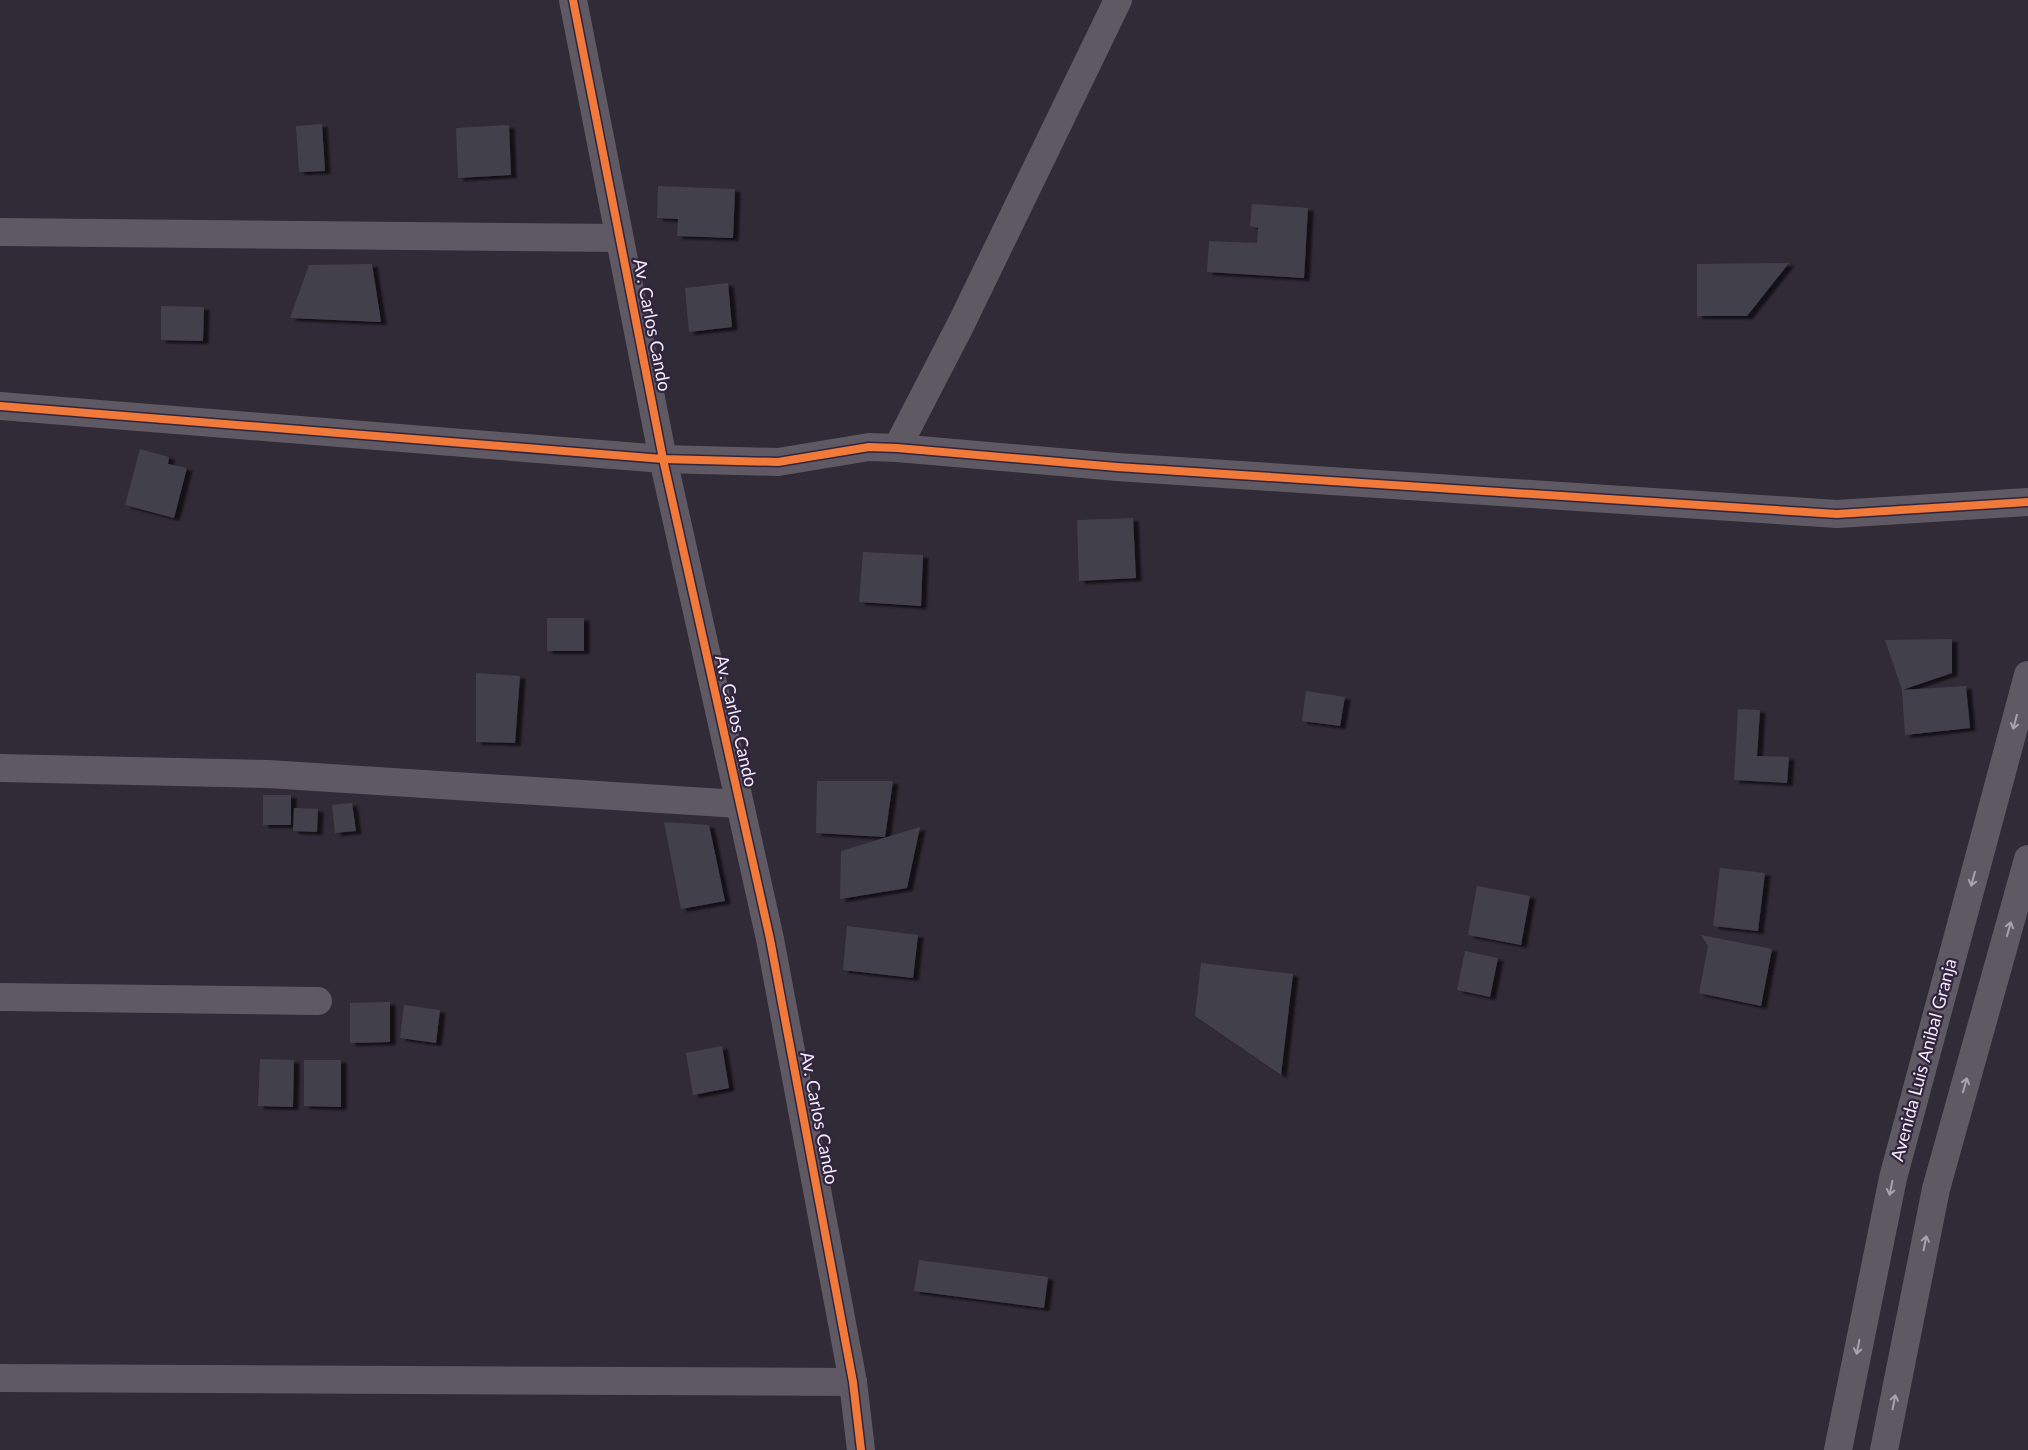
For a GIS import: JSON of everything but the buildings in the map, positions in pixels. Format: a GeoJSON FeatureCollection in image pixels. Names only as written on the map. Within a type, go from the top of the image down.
{"type":"FeatureCollection","features":[{"type":"Feature","properties":{"kind":"street","name":"Av. Carlos Cando"},"geometry":{"type":"LineString","coordinates":[[573,0],[662,459],[770,939],[853,1382],[861,1450]]}},
{"type":"Feature","properties":{"kind":"street"},"geometry":{"type":"LineString","coordinates":[[897,448],[966,314],[1118,0]]}},
{"type":"Feature","properties":{"kind":"street"},"geometry":{"type":"LineString","coordinates":[[0,232],[619,238]]}},
{"type":"Feature","properties":{"kind":"street"},"geometry":{"type":"LineString","coordinates":[[0,406],[662,459],[778,462],[869,447],[1117,467],[1837,514],[2028,502]]}},
{"type":"Feature","properties":{"kind":"street","name":"Avenida Luis Anibal Granja"},"geometry":{"type":"LineString","coordinates":[[1838,1450],[1893,1178],[2028,675]]}},
{"type":"Feature","properties":{"kind":"street"},"geometry":{"type":"LineString","coordinates":[[0,768],[268,774],[739,804]]}},
{"type":"Feature","properties":{"kind":"street"},"geometry":{"type":"LineString","coordinates":[[1884,1450],[1936,1189],[2028,859]]}},
{"type":"Feature","properties":{"kind":"street"},"geometry":{"type":"LineString","coordinates":[[0,998],[318,1001]]}},
{"type":"Feature","properties":{"kind":"street"},"geometry":{"type":"LineString","coordinates":[[0,1378],[853,1382]]}},
{"type":"Feature","properties":{"kind":"cycle path"},"geometry":{"type":"LineString","coordinates":[[573,0],[663,459],[770,939],[853,1382],[861,1450]]}},
{"type":"Feature","properties":{"kind":"cycle path"},"geometry":{"type":"LineString","coordinates":[[0,406],[663,459],[778,462],[869,447],[1117,467],[1837,514],[2028,502]]}}]}
